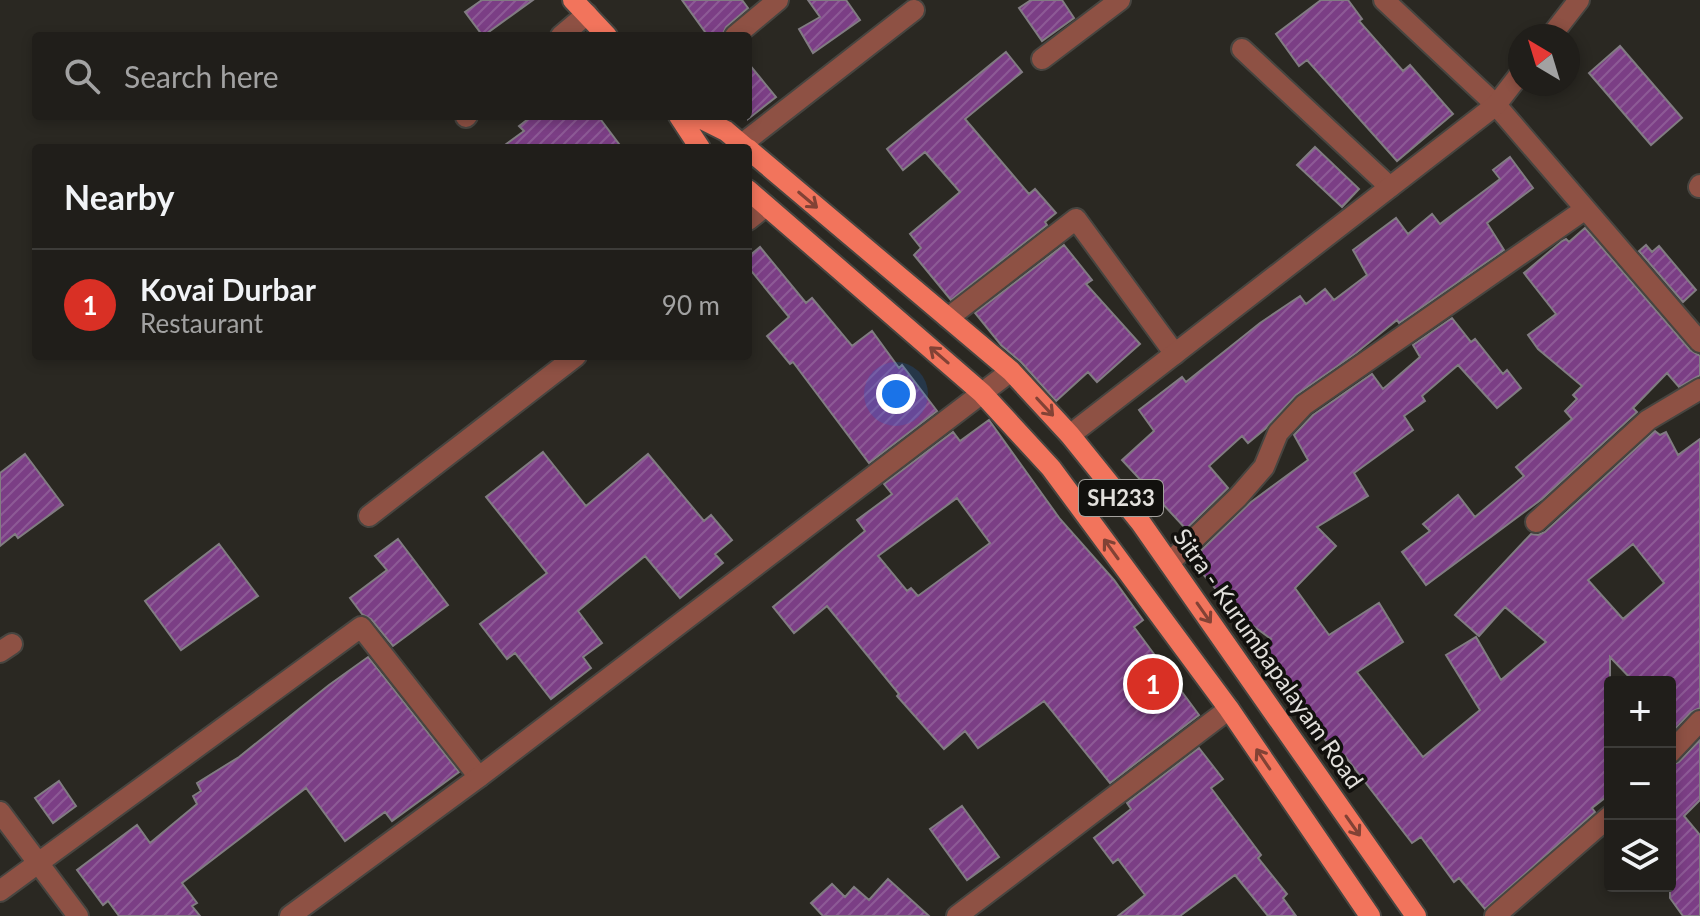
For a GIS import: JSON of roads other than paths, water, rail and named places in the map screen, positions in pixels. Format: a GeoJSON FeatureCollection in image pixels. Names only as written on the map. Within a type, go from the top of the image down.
{"type":"FeatureCollection","features":[{"type":"Feature","properties":{"kind":"main road"},"geometry":{"type":"LineString","coordinates":[[580,7],[603,32]]}},
{"type":"Feature","properties":{"kind":"main road"},"geometry":{"type":"LineString","coordinates":[[682,120],[697,144]]}},
{"type":"Feature","properties":{"kind":"main road","name":"Sitra - Kurumbapalayam Road"},"geometry":{"type":"LineString","coordinates":[[704,120],[726,131],[741,144]]}},
{"type":"Feature","properties":{"kind":"main road","name":"Sitra - Kurumbapalayam Road"},"geometry":{"type":"LineString","coordinates":[[752,153],[1011,371],[1070,435],[1141,523],[1416,916]]}},
{"type":"Feature","properties":{"kind":"main road"},"geometry":{"type":"LineString","coordinates":[[752,194],[982,393],[1051,468],[1229,709],[1362,913]]}},
{"type":"Feature","properties":{"kind":"street"},"geometry":{"type":"LineString","coordinates":[[740,32],[778,0]]}},
{"type":"Feature","properties":{"kind":"street"},"geometry":{"type":"LineString","coordinates":[[1042,59],[1120,0]]}},
{"type":"Feature","properties":{"kind":"street"},"geometry":{"type":"LineString","coordinates":[[1384,0],[1496,105],[1700,342]]}},
{"type":"Feature","properties":{"kind":"street"},"geometry":{"type":"LineString","coordinates":[[1560,24],[1579,0]]}},
{"type":"Feature","properties":{"kind":"street"},"geometry":{"type":"LineString","coordinates":[[564,32],[580,7]]}},
{"type":"Feature","properties":{"kind":"street"},"geometry":{"type":"LineString","coordinates":[[749,144],[914,10]]}},
{"type":"Feature","properties":{"kind":"street"},"geometry":{"type":"LineString","coordinates":[[1242,49],[1390,187]]}},
{"type":"Feature","properties":{"kind":"street"},"geometry":{"type":"LineString","coordinates":[[1070,435],[1496,105],[1508,90]]}},
{"type":"Feature","properties":{"kind":"street"},"geometry":{"type":"LineString","coordinates":[[752,217],[766,206]]}},
{"type":"Feature","properties":{"kind":"street"},"geometry":{"type":"LineString","coordinates":[[1169,563],[1238,497],[1264,467],[1278,433],[1304,405],[1584,210]]}},
{"type":"Feature","properties":{"kind":"street"},"geometry":{"type":"LineString","coordinates":[[948,318],[1076,219],[1175,354]]}},
{"type":"Feature","properties":{"kind":"street"},"geometry":{"type":"LineString","coordinates":[[369,516],[571,360]]}},
{"type":"Feature","properties":{"kind":"street"},"geometry":{"type":"LineString","coordinates":[[290,916],[479,777],[1011,371]]}},
{"type":"Feature","properties":{"kind":"street"},"geometry":{"type":"LineString","coordinates":[[1536,522],[1648,420],[1700,389]]}},
{"type":"Feature","properties":{"kind":"street"},"geometry":{"type":"LineString","coordinates":[[0,891],[361,627],[479,777]]}},
{"type":"Feature","properties":{"kind":"street"},"geometry":{"type":"LineString","coordinates":[[957,916],[1229,709]]}},
{"type":"Feature","properties":{"kind":"street"},"geometry":{"type":"LineString","coordinates":[[1675,748],[1700,721]]}},
{"type":"Feature","properties":{"kind":"street"},"geometry":{"type":"LineString","coordinates":[[0,812],[78,916]]}},
{"type":"Feature","properties":{"kind":"street"},"geometry":{"type":"LineString","coordinates":[[1495,916],[1605,820]]}},
{"type":"Feature","properties":{"kind":"place","name":"Kovai Durbar"},"geometry":{"type":"Point","coordinates":[1153,684]}}]}
